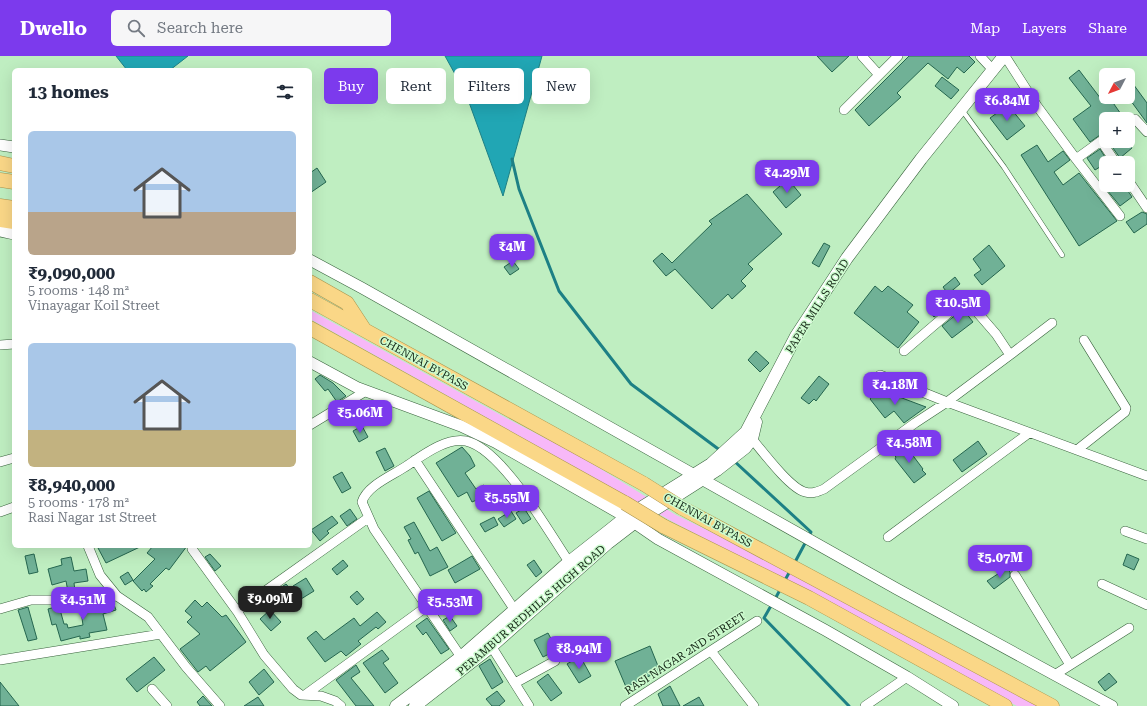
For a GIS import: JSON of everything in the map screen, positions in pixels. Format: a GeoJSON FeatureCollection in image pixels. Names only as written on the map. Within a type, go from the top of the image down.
{"type":"FeatureCollection","features":[{"type":"Feature","properties":{"kind":"highway"},"geometry":{"type":"LineString","coordinates":[[0,163],[12,166]]}},
{"type":"Feature","properties":{"kind":"highway"},"geometry":{"type":"LineString","coordinates":[[0,180],[12,182]]}},
{"type":"Feature","properties":{"kind":"highway"},"geometry":{"type":"LineString","coordinates":[[0,206],[12,208]]}},
{"type":"Feature","properties":{"kind":"highway"},"geometry":{"type":"LineString","coordinates":[[0,220],[12,222]]}},
{"type":"Feature","properties":{"kind":"highway"},"geometry":{"type":"LineString","coordinates":[[312,283],[347,303],[365,331]]}},
{"type":"Feature","properties":{"kind":"highway","name":"CHENNAI BYPASS"},"geometry":{"type":"LineString","coordinates":[[312,301],[644,484],[682,508],[922,635],[1052,706]]}},
{"type":"Feature","properties":{"kind":"highway"},"geometry":{"type":"LineString","coordinates":[[312,329],[337,344]]}},
{"type":"Feature","properties":{"kind":"highway"},"geometry":{"type":"LineString","coordinates":[[312,337],[337,344]]}},
{"type":"Feature","properties":{"kind":"highway","name":"CHENNAI BYPASS"},"geometry":{"type":"LineString","coordinates":[[337,344],[629,514],[664,526],[809,598],[1005,706]]}},
{"type":"Feature","properties":{"kind":"main road","name":"PAPER MILLS ROAD"},"geometry":{"type":"LineString","coordinates":[[746,439],[758,410],[796,336],[847,258],[921,159],[1005,56]]}},
{"type":"Feature","properties":{"kind":"main road"},"geometry":{"type":"LineString","coordinates":[[629,514],[702,480],[714,467],[746,439]]}},
{"type":"Feature","properties":{"kind":"main road","name":"PERAMBUR REDHILLS HIGH ROAD"},"geometry":{"type":"LineString","coordinates":[[396,706],[461,657],[569,562],[629,514]]}},
{"type":"Feature","properties":{"kind":"main road","name":"PERAMBUR REDHILLS HIGH ROAD"},"geometry":{"type":"LineString","coordinates":[[415,706],[492,646],[608,543],[629,514]]}},
{"type":"Feature","properties":{"kind":"street"},"geometry":{"type":"LineString","coordinates":[[862,56],[879,75]]}},
{"type":"Feature","properties":{"kind":"street"},"geometry":{"type":"LineString","coordinates":[[844,110],[898,56]]}},
{"type":"Feature","properties":{"kind":"street"},"geometry":{"type":"LineString","coordinates":[[980,56],[993,70]]}},
{"type":"Feature","properties":{"kind":"street"},"geometry":{"type":"LineString","coordinates":[[1005,56],[1038,106],[1076,159],[1120,216]]}},
{"type":"Feature","properties":{"kind":"street"},"geometry":{"type":"LineString","coordinates":[[1135,119],[1147,132]]}},
{"type":"Feature","properties":{"kind":"street"},"geometry":{"type":"LineString","coordinates":[[1076,159],[1099,143]]}},
{"type":"Feature","properties":{"kind":"street"},"geometry":{"type":"LineString","coordinates":[[0,145],[12,147]]}},
{"type":"Feature","properties":{"kind":"street"},"geometry":{"type":"LineString","coordinates":[[1135,190],[1147,208]]}},
{"type":"Feature","properties":{"kind":"street"},"geometry":{"type":"LineString","coordinates":[[0,231],[12,234]]}},
{"type":"Feature","properties":{"kind":"street"},"geometry":{"type":"LineString","coordinates":[[312,261],[897,589],[1056,674],[1112,706]]}},
{"type":"Feature","properties":{"kind":"street"},"geometry":{"type":"LineString","coordinates":[[904,351],[959,304],[965,301],[970,304],[996,334],[1010,355]]}},
{"type":"Feature","properties":{"kind":"street"},"geometry":{"type":"LineString","coordinates":[[746,439],[799,490],[807,493],[815,493],[824,489],[915,423],[947,402],[1052,323]]}},
{"type":"Feature","properties":{"kind":"street"},"geometry":{"type":"LineString","coordinates":[[1077,450],[1125,412],[1126,408],[1084,340]]}},
{"type":"Feature","properties":{"kind":"street"},"geometry":{"type":"LineString","coordinates":[[0,345],[12,344]]}},
{"type":"Feature","properties":{"kind":"street"},"geometry":{"type":"LineString","coordinates":[[312,363],[366,391],[461,426],[495,442],[629,514],[658,539],[724,574],[907,677],[940,701],[953,706]]}},
{"type":"Feature","properties":{"kind":"street"},"geometry":{"type":"LineString","coordinates":[[880,375],[947,402],[1147,476]]}},
{"type":"Feature","properties":{"kind":"street"},"geometry":{"type":"LineString","coordinates":[[312,424],[366,391]]}},
{"type":"Feature","properties":{"kind":"street"},"geometry":{"type":"LineString","coordinates":[[888,536],[1029,433]]}},
{"type":"Feature","properties":{"kind":"street"},"geometry":{"type":"LineString","coordinates":[[461,657],[426,607],[368,518],[362,502],[364,497],[377,485],[415,460],[442,445],[454,441],[465,441],[480,446],[512,478],[569,562]]}},
{"type":"Feature","properties":{"kind":"street"},"geometry":{"type":"LineString","coordinates":[[0,462],[12,459]]}},
{"type":"Feature","properties":{"kind":"street"},"geometry":{"type":"LineString","coordinates":[[415,460],[514,609]]}},
{"type":"Feature","properties":{"kind":"street"},"geometry":{"type":"LineString","coordinates":[[0,512],[12,508]]}},
{"type":"Feature","properties":{"kind":"street"},"geometry":{"type":"LineString","coordinates":[[237,611],[368,518]]}},
{"type":"Feature","properties":{"kind":"street"},"geometry":{"type":"LineString","coordinates":[[1125,531],[1147,539]]}},
{"type":"Feature","properties":{"kind":"street"},"geometry":{"type":"LineString","coordinates":[[89,548],[100,575],[117,596],[148,617],[186,667],[220,706]]}},
{"type":"Feature","properties":{"kind":"street"},"geometry":{"type":"LineString","coordinates":[[192,549],[237,611],[264,655],[293,689],[301,695],[321,696],[335,701],[341,706]]}},
{"type":"Feature","properties":{"kind":"street"},"geometry":{"type":"LineString","coordinates":[[1015,576],[1070,665]]}},
{"type":"Feature","properties":{"kind":"street"},"geometry":{"type":"LineString","coordinates":[[1102,584],[1147,605]]}},
{"type":"Feature","properties":{"kind":"street"},"geometry":{"type":"LineString","coordinates":[[0,609],[31,600],[71,600],[117,596]]}},
{"type":"Feature","properties":{"kind":"street"},"geometry":{"type":"LineString","coordinates":[[304,695],[426,607]]}},
{"type":"Feature","properties":{"kind":"street","name":"RASI NAGAR 2ND STREET"},"geometry":{"type":"LineString","coordinates":[[625,706],[757,621]]}},
{"type":"Feature","properties":{"kind":"street"},"geometry":{"type":"LineString","coordinates":[[1056,674],[1129,628]]}},
{"type":"Feature","properties":{"kind":"street"},"geometry":{"type":"LineString","coordinates":[[0,660],[161,634]]}},
{"type":"Feature","properties":{"kind":"street"},"geometry":{"type":"LineString","coordinates":[[484,636],[492,646],[529,706]]}},
{"type":"Feature","properties":{"kind":"street"},"geometry":{"type":"LineString","coordinates":[[711,651],[754,706]]}},
{"type":"Feature","properties":{"kind":"street"},"geometry":{"type":"LineString","coordinates":[[515,683],[555,661]]}},
{"type":"Feature","properties":{"kind":"street"},"geometry":{"type":"LineString","coordinates":[[865,706],[907,677]]}},
{"type":"Feature","properties":{"kind":"street"},"geometry":{"type":"LineString","coordinates":[[152,689],[167,706]]}},
{"type":"Feature","properties":{"kind":"lane"},"geometry":{"type":"LineString","coordinates":[[961,109],[1004,167],[1062,255]]}},
{"type":"Feature","properties":{"kind":"shaded area"},"geometry":{"type":"Polygon","coordinates":[[[312,311],[508,419],[578,455],[676,515],[786,568],[1045,706],[1017,706],[826,602],[673,522],[312,320],[312,311]]]}},
{"type":"Feature","properties":{"kind":"water"},"geometry":{"type":"Polygon","coordinates":[[[116,56],[188,56],[173,68],[125,68],[116,56]]]}},
{"type":"Feature","properties":{"kind":"water"},"geometry":{"type":"Polygon","coordinates":[[[445,56],[542,56],[539,68],[532,68],[532,92],[503,196],[470,104],[524,104],[524,68],[454,68],[454,72],[445,56]]]}},
{"type":"Feature","properties":{"kind":"building"},"geometry":{"type":"Polygon","coordinates":[[[817,56],[849,56],[832,72],[817,56]]]}},
{"type":"Feature","properties":{"kind":"building"},"geometry":{"type":"Polygon","coordinates":[[[909,56],[969,56],[975,62],[964,73],[957,67],[948,79],[928,63],[897,93],[901,97],[869,126],[855,110],[909,56]]]}},
{"type":"Feature","properties":{"kind":"building"},"geometry":{"type":"Polygon","coordinates":[[[1079,70],[1099,96],[1099,104],[1114,104],[1120,112],[1099,112],[1099,136],[1090,142],[1073,119],[1091,106],[1069,78],[1079,70]]]}},
{"type":"Feature","properties":{"kind":"building"},"geometry":{"type":"Polygon","coordinates":[[[942,77],[959,90],[951,99],[935,86],[942,77]]]}},
{"type":"Feature","properties":{"kind":"building"},"geometry":{"type":"Polygon","coordinates":[[[1135,87],[1147,103],[1147,123],[1133,104],[1135,104],[1135,87]]]}},
{"type":"Feature","properties":{"kind":"building"},"geometry":{"type":"Polygon","coordinates":[[[1008,105],[1025,126],[1007,140],[990,118],[1008,105]]]}},
{"type":"Feature","properties":{"kind":"building"},"geometry":{"type":"Polygon","coordinates":[[[1037,145],[1048,162],[1063,151],[1070,160],[1054,172],[1063,185],[1079,173],[1117,221],[1079,246],[1021,155],[1037,145]]]}},
{"type":"Feature","properties":{"kind":"building"},"geometry":{"type":"Polygon","coordinates":[[[1113,148],[1132,148],[1122,156],[1119,156],[1113,148]]]}},
{"type":"Feature","properties":{"kind":"building"},"geometry":{"type":"Polygon","coordinates":[[[1100,149],[1104,156],[1099,156],[1099,168],[1095,170],[1087,158],[1100,149]]]}},
{"type":"Feature","properties":{"kind":"building"},"geometry":{"type":"Polygon","coordinates":[[[317,168],[326,182],[312,192],[312,172],[317,168]]]}},
{"type":"Feature","properties":{"kind":"building"},"geometry":{"type":"Polygon","coordinates":[[[788,179],[801,195],[786,208],[773,192],[788,179]]]}},
{"type":"Feature","properties":{"kind":"building"},"geometry":{"type":"Polygon","coordinates":[[[1109,192],[1129,192],[1132,197],[1120,206],[1109,192]]]}},
{"type":"Feature","properties":{"kind":"building"},"geometry":{"type":"Polygon","coordinates":[[[747,194],[782,234],[748,264],[753,269],[741,281],[746,286],[732,299],[728,294],[712,309],[675,269],[666,276],[653,261],[662,253],[672,263],[712,224],[709,221],[747,194]]]}},
{"type":"Feature","properties":{"kind":"building"},"geometry":{"type":"Polygon","coordinates":[[[1142,212],[1147,214],[1147,224],[1134,233],[1126,222],[1142,212]]]}},
{"type":"Feature","properties":{"kind":"building"},"geometry":{"type":"Polygon","coordinates":[[[824,243],[830,246],[819,267],[812,263],[824,243]]]}},
{"type":"Feature","properties":{"kind":"building"},"geometry":{"type":"Polygon","coordinates":[[[989,245],[1005,266],[982,285],[974,275],[981,270],[973,259],[989,245]]]}},
{"type":"Feature","properties":{"kind":"building"},"geometry":{"type":"Polygon","coordinates":[[[513,261],[519,269],[510,275],[504,267],[513,261]]]}},
{"type":"Feature","properties":{"kind":"building"},"geometry":{"type":"Polygon","coordinates":[[[955,277],[960,284],[948,294],[943,287],[955,277]]]}},
{"type":"Feature","properties":{"kind":"building"},"geometry":{"type":"Polygon","coordinates":[[[875,286],[882,292],[888,286],[913,305],[907,312],[919,322],[898,348],[854,313],[875,286]]]}},
{"type":"Feature","properties":{"kind":"building"},"geometry":{"type":"Polygon","coordinates":[[[936,303],[942,311],[934,317],[928,310],[936,303]]]}},
{"type":"Feature","properties":{"kind":"building"},"geometry":{"type":"Polygon","coordinates":[[[963,309],[973,322],[952,338],[942,326],[963,309]]]}},
{"type":"Feature","properties":{"kind":"building"},"geometry":{"type":"Polygon","coordinates":[[[756,351],[769,363],[760,372],[748,360],[756,351]]]}},
{"type":"Feature","properties":{"kind":"building"},"geometry":{"type":"Polygon","coordinates":[[[320,375],[333,383],[346,396],[337,402],[328,389],[325,391],[315,379],[320,375]]]}},
{"type":"Feature","properties":{"kind":"building"},"geometry":{"type":"Polygon","coordinates":[[[819,376],[829,384],[816,401],[814,399],[809,404],[801,398],[819,376]]]}},
{"type":"Feature","properties":{"kind":"building"},"geometry":{"type":"Polygon","coordinates":[[[878,389],[926,407],[904,423],[894,411],[885,418],[870,399],[878,389]]]}},
{"type":"Feature","properties":{"kind":"building"},"geometry":{"type":"Polygon","coordinates":[[[362,426],[368,437],[359,442],[353,431],[362,426]]]}},
{"type":"Feature","properties":{"kind":"building"},"geometry":{"type":"Polygon","coordinates":[[[978,441],[987,454],[962,472],[953,460],[978,441]]]}},
{"type":"Feature","properties":{"kind":"building"},"geometry":{"type":"Polygon","coordinates":[[[903,446],[907,450],[908,449],[926,474],[914,483],[895,459],[896,457],[893,454],[903,446]]]}},
{"type":"Feature","properties":{"kind":"building"},"geometry":{"type":"Polygon","coordinates":[[[462,447],[470,456],[475,466],[465,473],[476,489],[484,485],[488,495],[472,502],[467,492],[458,497],[436,463],[462,447]]]}},
{"type":"Feature","properties":{"kind":"building"},"geometry":{"type":"Polygon","coordinates":[[[385,448],[394,466],[385,471],[376,452],[385,448]]]}},
{"type":"Feature","properties":{"kind":"building"},"geometry":{"type":"Polygon","coordinates":[[[342,472],[351,488],[342,493],[333,477],[342,472]]]}},
{"type":"Feature","properties":{"kind":"building"},"geometry":{"type":"Polygon","coordinates":[[[429,491],[456,533],[442,541],[417,498],[429,491]]]}},
{"type":"Feature","properties":{"kind":"building"},"geometry":{"type":"Polygon","coordinates":[[[524,508],[531,519],[523,524],[516,513],[524,508]]]}},
{"type":"Feature","properties":{"kind":"building"},"geometry":{"type":"Polygon","coordinates":[[[350,509],[357,519],[347,526],[340,516],[350,509]]]}},
{"type":"Feature","properties":{"kind":"building"},"geometry":{"type":"Polygon","coordinates":[[[511,511],[516,519],[504,527],[498,519],[511,511]]]}},
{"type":"Feature","properties":{"kind":"building"},"geometry":{"type":"Polygon","coordinates":[[[332,516],[338,523],[327,531],[329,533],[320,541],[312,529],[332,516]]]}},
{"type":"Feature","properties":{"kind":"building"},"geometry":{"type":"Polygon","coordinates":[[[494,517],[498,525],[485,532],[480,524],[494,517]]]}},
{"type":"Feature","properties":{"kind":"building"},"geometry":{"type":"Polygon","coordinates":[[[414,522],[430,551],[437,547],[448,567],[430,576],[418,552],[415,554],[408,540],[411,539],[404,527],[414,522]]]}},
{"type":"Feature","properties":{"kind":"building"},"geometry":{"type":"Polygon","coordinates":[[[98,548],[138,548],[106,563],[98,548]]]}},
{"type":"Feature","properties":{"kind":"building"},"geometry":{"type":"Polygon","coordinates":[[[151,548],[186,548],[169,570],[166,568],[150,584],[153,586],[146,592],[144,589],[142,591],[133,581],[155,559],[147,553],[151,548]]]}},
{"type":"Feature","properties":{"kind":"building"},"geometry":{"type":"Polygon","coordinates":[[[34,554],[38,572],[29,574],[25,556],[34,554]]]}},
{"type":"Feature","properties":{"kind":"building"},"geometry":{"type":"Polygon","coordinates":[[[210,554],[221,566],[215,571],[205,557],[210,554]]]}},
{"type":"Feature","properties":{"kind":"building"},"geometry":{"type":"Polygon","coordinates":[[[1127,554],[1139,559],[1134,570],[1123,565],[1127,554]]]}},
{"type":"Feature","properties":{"kind":"building"},"geometry":{"type":"Polygon","coordinates":[[[472,556],[480,569],[455,583],[448,570],[472,556]]]}},
{"type":"Feature","properties":{"kind":"building"},"geometry":{"type":"Polygon","coordinates":[[[71,557],[74,571],[86,569],[88,581],[74,583],[75,591],[68,592],[66,581],[52,585],[48,569],[62,565],[61,559],[71,557]]]}},
{"type":"Feature","properties":{"kind":"building"},"geometry":{"type":"Polygon","coordinates":[[[343,560],[348,566],[337,575],[332,569],[343,560]]]}},
{"type":"Feature","properties":{"kind":"building"},"geometry":{"type":"Polygon","coordinates":[[[534,560],[542,572],[536,577],[527,565],[534,560]]]}},
{"type":"Feature","properties":{"kind":"building"},"geometry":{"type":"Polygon","coordinates":[[[1007,568],[1010,572],[1010,577],[994,589],[987,581],[1007,568]]]}},
{"type":"Feature","properties":{"kind":"building"},"geometry":{"type":"Polygon","coordinates":[[[128,572],[133,580],[125,585],[120,577],[128,572]]]}},
{"type":"Feature","properties":{"kind":"building"},"geometry":{"type":"Polygon","coordinates":[[[306,578],[314,591],[301,599],[293,586],[306,578]]]}},
{"type":"Feature","properties":{"kind":"building"},"geometry":{"type":"Polygon","coordinates":[[[286,584],[293,592],[284,600],[276,591],[286,584]]]}},
{"type":"Feature","properties":{"kind":"building"},"geometry":{"type":"Polygon","coordinates":[[[357,591],[364,599],[357,605],[350,597],[357,591]]]}},
{"type":"Feature","properties":{"kind":"building"},"geometry":{"type":"Polygon","coordinates":[[[195,600],[202,607],[207,602],[222,617],[226,615],[246,642],[210,671],[206,666],[198,672],[180,649],[200,634],[187,622],[192,617],[185,611],[195,600]]]}},
{"type":"Feature","properties":{"kind":"building"},"geometry":{"type":"Polygon","coordinates":[[[113,602],[116,610],[103,614],[107,630],[89,633],[90,637],[80,639],[80,636],[61,641],[56,624],[52,625],[48,609],[59,606],[64,624],[67,624],[68,628],[83,625],[80,605],[113,602]]]}},
{"type":"Feature","properties":{"kind":"building"},"geometry":{"type":"Polygon","coordinates":[[[28,607],[37,639],[28,641],[18,610],[28,607]]]}},
{"type":"Feature","properties":{"kind":"building"},"geometry":{"type":"Polygon","coordinates":[[[270,610],[281,622],[271,631],[260,619],[270,610]]]}},
{"type":"Feature","properties":{"kind":"building"},"geometry":{"type":"Polygon","coordinates":[[[377,612],[386,622],[378,629],[376,627],[358,641],[361,644],[346,656],[341,651],[325,662],[307,638],[316,631],[324,640],[354,618],[360,626],[377,612]]]}},
{"type":"Feature","properties":{"kind":"building"},"geometry":{"type":"Polygon","coordinates":[[[450,616],[457,626],[450,631],[443,620],[450,616]]]}},
{"type":"Feature","properties":{"kind":"building"},"geometry":{"type":"Polygon","coordinates":[[[427,618],[449,649],[441,654],[426,632],[423,635],[416,626],[427,618]]]}},
{"type":"Feature","properties":{"kind":"building"},"geometry":{"type":"Polygon","coordinates":[[[548,633],[557,650],[543,657],[534,640],[548,633]]]}},
{"type":"Feature","properties":{"kind":"building"},"geometry":{"type":"Polygon","coordinates":[[[650,646],[660,671],[626,687],[615,661],[650,646]]]}},
{"type":"Feature","properties":{"kind":"building"},"geometry":{"type":"Polygon","coordinates":[[[382,650],[389,659],[383,663],[398,683],[385,693],[363,663],[382,650]]]}},
{"type":"Feature","properties":{"kind":"building"},"geometry":{"type":"Polygon","coordinates":[[[580,656],[591,676],[579,683],[567,664],[580,656]]]}},
{"type":"Feature","properties":{"kind":"building"},"geometry":{"type":"Polygon","coordinates":[[[154,657],[165,670],[137,692],[126,679],[154,657]]]}},
{"type":"Feature","properties":{"kind":"building"},"geometry":{"type":"Polygon","coordinates":[[[490,659],[503,682],[492,689],[479,666],[490,659]]]}},
{"type":"Feature","properties":{"kind":"building"},"geometry":{"type":"Polygon","coordinates":[[[356,665],[360,672],[351,678],[374,706],[356,706],[336,680],[356,665]]]}},
{"type":"Feature","properties":{"kind":"building"},"geometry":{"type":"Polygon","coordinates":[[[264,669],[274,682],[259,695],[249,682],[264,669]]]}},
{"type":"Feature","properties":{"kind":"building"},"geometry":{"type":"Polygon","coordinates":[[[1109,673],[1117,682],[1105,691],[1098,682],[1109,673]]]}},
{"type":"Feature","properties":{"kind":"building"},"geometry":{"type":"Polygon","coordinates":[[[548,674],[562,693],[551,701],[537,682],[548,674]]]}},
{"type":"Feature","properties":{"kind":"building"},"geometry":{"type":"Polygon","coordinates":[[[0,682],[19,706],[0,706],[0,682]]]}},
{"type":"Feature","properties":{"kind":"building"},"geometry":{"type":"Polygon","coordinates":[[[670,686],[680,706],[663,706],[658,694],[670,686]]]}},
{"type":"Feature","properties":{"kind":"building"},"geometry":{"type":"Polygon","coordinates":[[[497,691],[505,701],[499,706],[492,706],[486,699],[497,691]]]}},
{"type":"Feature","properties":{"kind":"building"},"geometry":{"type":"Polygon","coordinates":[[[203,696],[212,706],[200,706],[197,702],[203,696]]]}},
{"type":"Feature","properties":{"kind":"building"},"geometry":{"type":"Polygon","coordinates":[[[258,697],[264,706],[244,706],[258,697]]]}},
{"type":"Feature","properties":{"kind":"building"},"geometry":{"type":"Polygon","coordinates":[[[699,697],[704,706],[683,706],[699,697]]]}},
{"type":"Feature","properties":{"kind":"waterway"},"geometry":{"type":"LineString","coordinates":[[512,159],[519,189],[559,291],[631,384],[721,451]]}},
{"type":"Feature","properties":{"kind":"waterway"},"geometry":{"type":"LineString","coordinates":[[733,460],[811,532],[794,564]]}},
{"type":"Feature","properties":{"kind":"waterway"},"geometry":{"type":"LineString","coordinates":[[784,582],[790,571]]}},
{"type":"Feature","properties":{"kind":"waterway"},"geometry":{"type":"LineString","coordinates":[[775,599],[781,588]]}},
{"type":"Feature","properties":{"kind":"waterway"},"geometry":{"type":"LineString","coordinates":[[772,604],[764,618],[849,706]]}}]}
